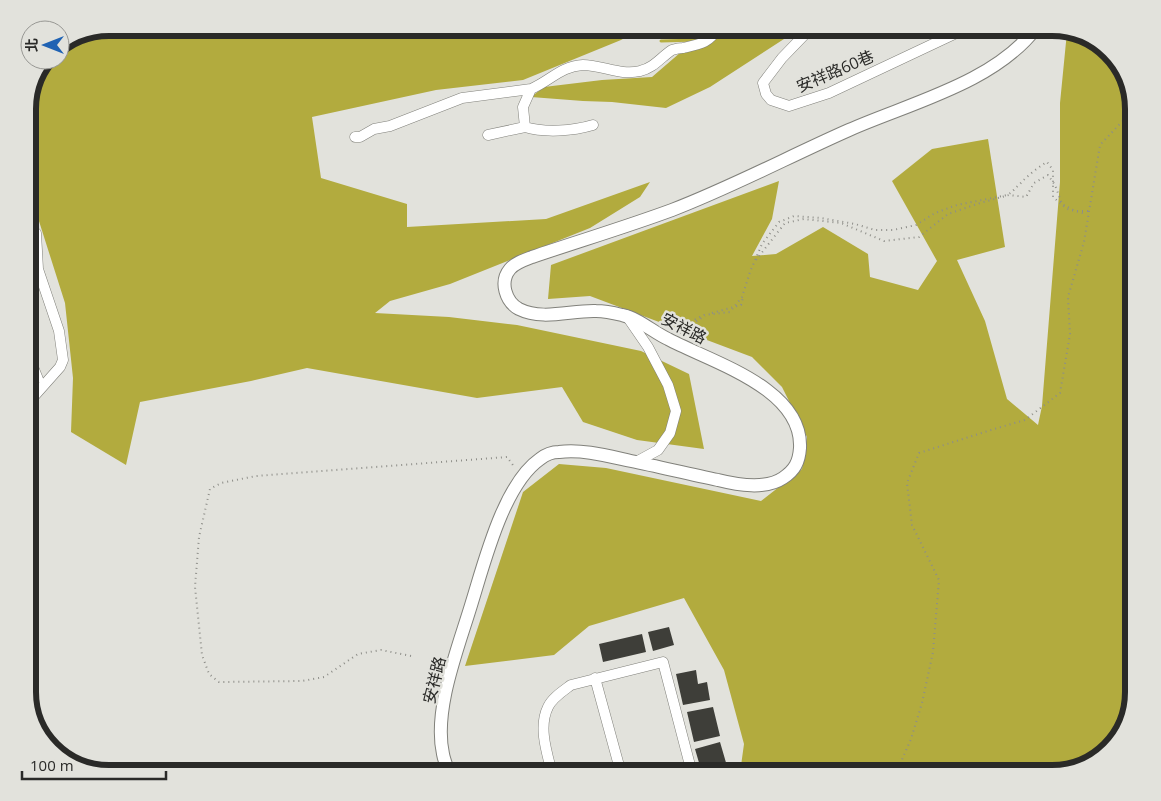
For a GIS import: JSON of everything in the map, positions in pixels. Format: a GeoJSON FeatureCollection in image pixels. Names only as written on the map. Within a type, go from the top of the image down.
{"type":"FeatureCollection","features":[{"type":"Feature","properties":{"kind":"street"},"geometry":{"type":"LineString","coordinates":[[355,137],[360,137],[374,129],[390,126],[462,98],[531,89],[562,70],[583,65],[618,71],[640,72],[658,62],[673,50],[702,44],[713,36]]}},
{"type":"Feature","properties":{"kind":"street","name":"安祥路60巷"},"geometry":{"type":"LineString","coordinates":[[803,36],[782,58],[763,83],[766,94],[776,103],[789,106],[829,92],[950,36]]}},
{"type":"Feature","properties":{"kind":"street","name":"安祥路"},"geometry":{"type":"LineString","coordinates":[[446,765],[442,753],[440,729],[443,705],[452,669],[492,541],[513,489],[521,476],[541,458],[557,452],[602,455],[724,481],[756,485],[771,484],[780,480],[789,474],[800,459],[800,433],[784,406],[771,392],[671,337],[626,316],[596,311],[533,314],[516,307],[507,298],[504,286],[510,268],[521,261],[673,210],[851,129],[918,103],[982,72],[1006,58],[1030,36]]}},
{"type":"Feature","properties":{"kind":"street"},"geometry":{"type":"LineString","coordinates":[[525,127],[523,107],[531,89]]}},
{"type":"Feature","properties":{"kind":"street"},"geometry":{"type":"LineString","coordinates":[[488,135],[525,127],[536,130],[580,129],[593,125]]}},
{"type":"Feature","properties":{"kind":"street"},"geometry":{"type":"LineString","coordinates":[[36,232],[38,269],[60,331],[64,360],[36,393]]}},
{"type":"Feature","properties":{"kind":"street"},"geometry":{"type":"LineString","coordinates":[[626,316],[656,362],[668,385],[676,411],[670,433],[658,450],[636,462]]}},
{"type":"Feature","properties":{"kind":"street"},"geometry":{"type":"LineString","coordinates":[[550,765],[544,741],[544,719],[548,706],[558,694],[571,685],[663,662],[690,765]]}},
{"type":"Feature","properties":{"kind":"street"},"geometry":{"type":"LineString","coordinates":[[595,678],[619,765]]}},
{"type":"Feature","properties":{"kind":"lane"},"geometry":{"type":"LineString","coordinates":[[36,368],[43,385]]}},
{"type":"Feature","properties":{"kind":"path"},"geometry":{"type":"LineString","coordinates":[[900,765],[911,739],[931,660],[939,580],[912,525],[907,483],[919,453],[1025,420],[1060,393],[1070,334],[1068,297],[1084,242],[1100,145],[1125,119]]}},
{"type":"Feature","properties":{"kind":"path"},"geometry":{"type":"LineString","coordinates":[[671,337],[704,315],[730,312],[742,297],[762,244],[779,222],[794,216],[821,218],[855,224],[875,230],[893,230],[916,225],[935,213],[957,205],[1013,192],[1018,185],[1040,166],[1048,162],[1053,170],[1053,197],[1067,209],[1075,213],[1086,214]]}},
{"type":"Feature","properties":{"kind":"path"},"geometry":{"type":"LineString","coordinates":[[671,337],[709,314],[741,305],[752,266],[785,224],[804,219],[841,223],[884,241],[919,238],[948,214],[1009,196],[1026,198],[1034,183],[1048,174],[1055,185],[1062,204],[1075,210],[1089,211]]}},
{"type":"Feature","properties":{"kind":"path"},"geometry":{"type":"LineString","coordinates":[[411,656],[381,650],[358,654],[324,677],[302,682],[219,682],[209,674],[202,655],[195,587],[199,537],[210,489],[221,483],[256,476],[507,457],[521,476]]}},
{"type":"Feature","properties":{"kind":"shaded area"},"geometry":{"type":"Polygon","coordinates":[[[109,36],[628,36],[523,80],[436,90],[312,117],[321,178],[407,204],[407,227],[546,219],[650,182],[640,197],[590,228],[450,284],[390,301],[375,313],[449,317],[517,325],[641,351],[689,374],[704,449],[637,440],[583,422],[562,387],[477,398],[307,368],[251,381],[140,402],[126,465],[71,432],[73,378],[65,303],[38,218],[36,218],[36,104],[42,81],[48,70],[70,70],[70,48],[81,42],[109,36]]]}},
{"type":"Feature","properties":{"kind":"shaded area"},"geometry":{"type":"Polygon","coordinates":[[[712,36],[789,36],[710,87],[666,108],[612,102],[531,97],[544,87],[602,80],[652,77],[688,46],[712,36]]]}},
{"type":"Feature","properties":{"kind":"shaded area"},"geometry":{"type":"Polygon","coordinates":[[[1066,38],[1084,44],[1107,61],[1119,81],[1125,109],[1125,692],[1121,715],[1117,724],[1100,747],[1080,759],[1052,765],[741,765],[744,744],[724,670],[684,598],[589,626],[554,655],[465,666],[523,492],[559,464],[606,468],[761,501],[802,469],[807,437],[782,387],[752,357],[590,296],[548,299],[551,265],[779,181],[772,219],[752,256],[776,254],[823,227],[868,254],[870,277],[918,290],[937,261],[892,181],[932,149],[988,139],[1005,247],[957,260],[985,321],[1007,399],[1038,425],[1042,406],[1060,182],[1060,103],[1066,38]]]}},
{"type":"Feature","properties":{"kind":"building"},"geometry":{"type":"Polygon","coordinates":[[[669,627],[674,645],[653,651],[648,632],[669,627]]]}},
{"type":"Feature","properties":{"kind":"building"},"geometry":{"type":"Polygon","coordinates":[[[642,634],[646,652],[603,662],[599,644],[642,634]]]}},
{"type":"Feature","properties":{"kind":"building"},"geometry":{"type":"Polygon","coordinates":[[[696,670],[698,684],[707,682],[710,700],[683,705],[676,674],[696,670]]]}},
{"type":"Feature","properties":{"kind":"building"},"geometry":{"type":"Polygon","coordinates":[[[713,707],[720,736],[694,742],[687,712],[713,707]]]}},
{"type":"Feature","properties":{"kind":"building"},"geometry":{"type":"Polygon","coordinates":[[[720,742],[727,765],[700,765],[695,749],[720,742]]]}},
{"type":"Feature","properties":{"kind":"waterway"},"geometry":{"type":"LineString","coordinates":[[661,41],[697,40],[701,36]]}}]}
